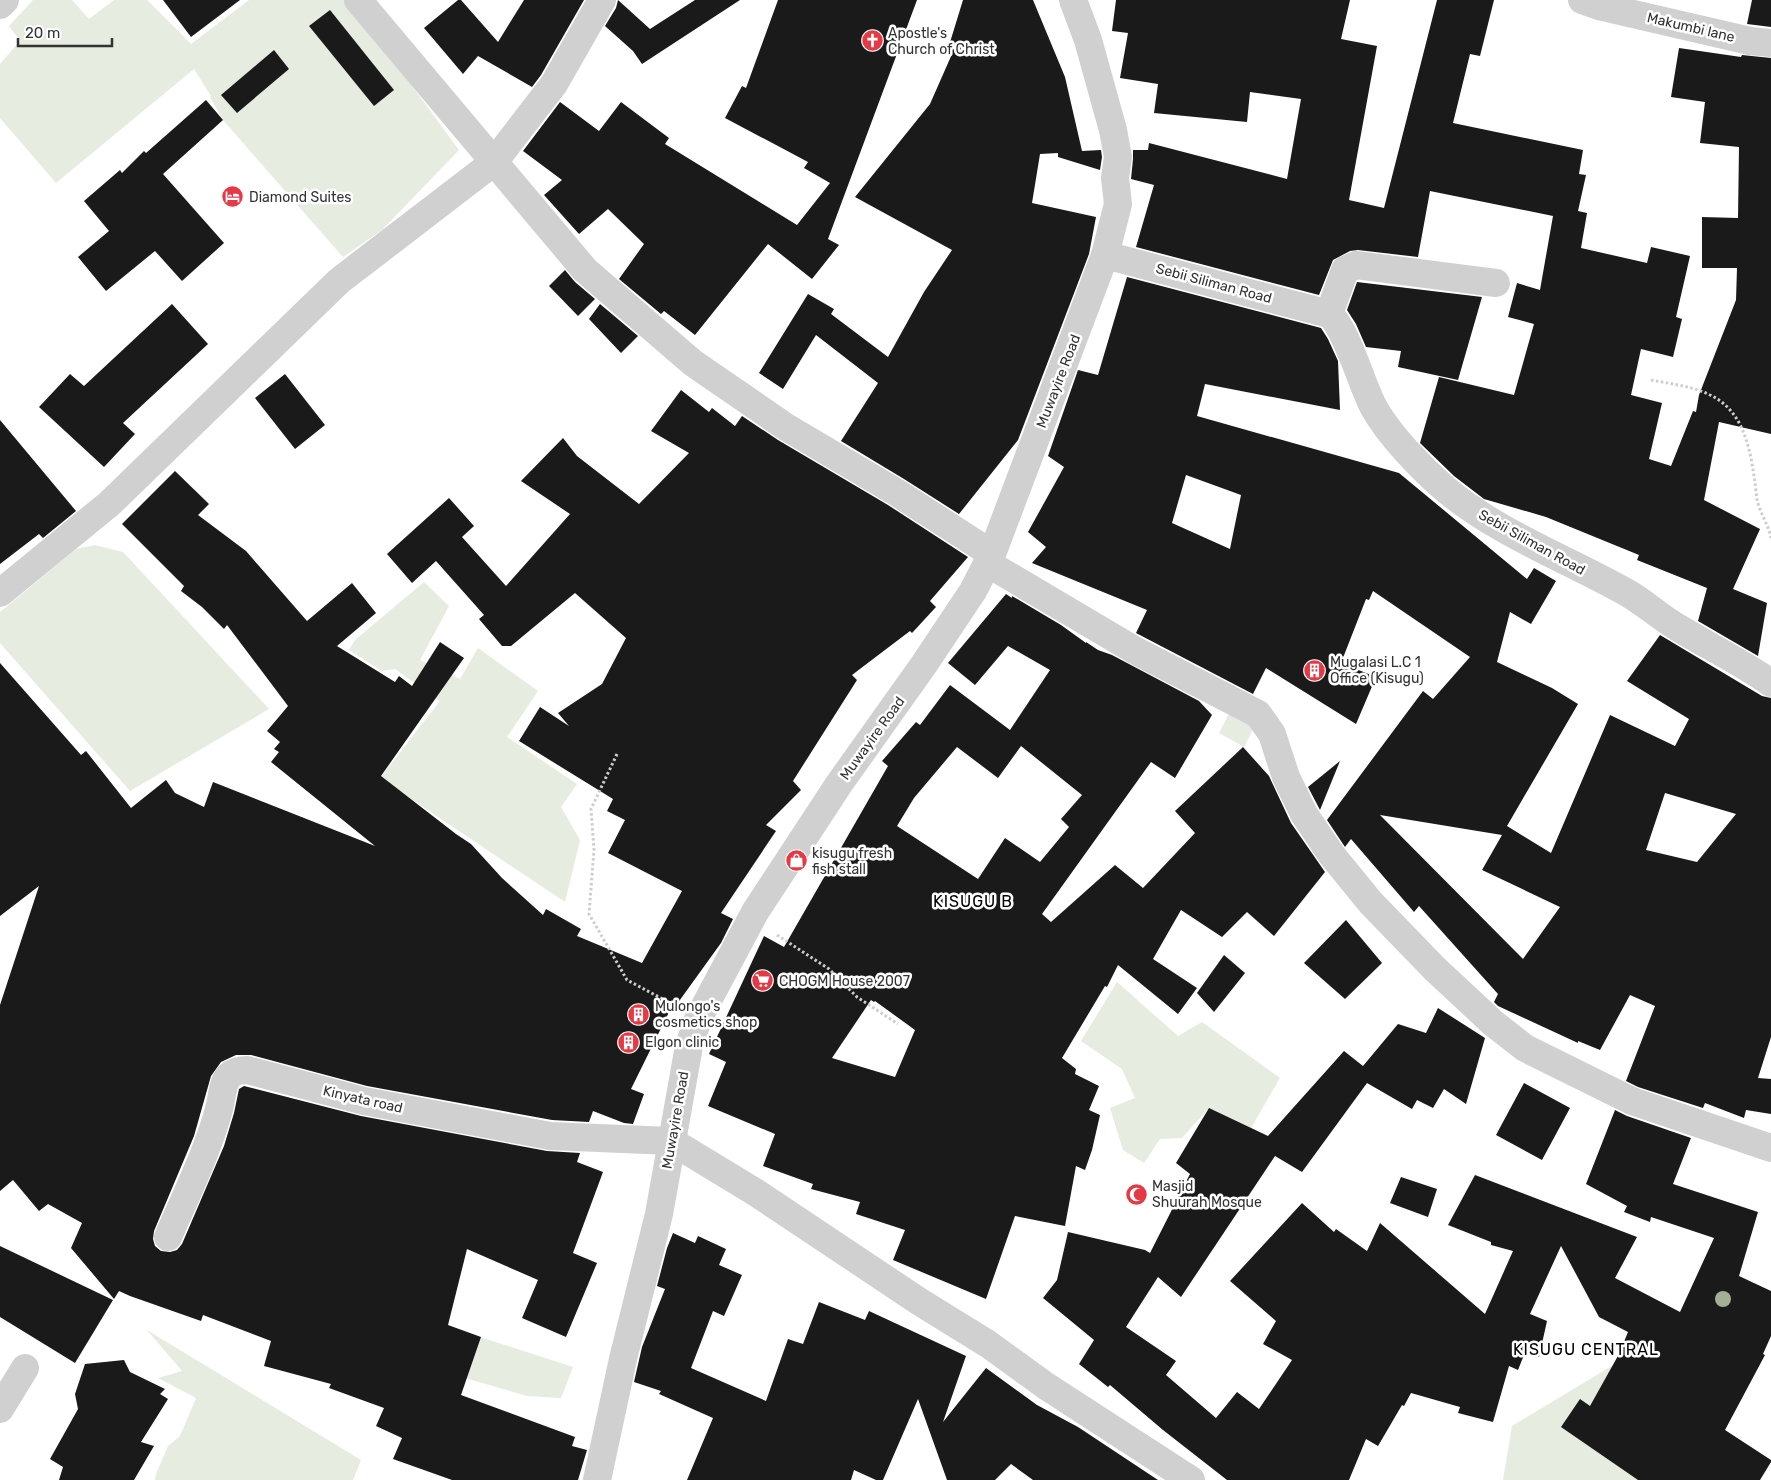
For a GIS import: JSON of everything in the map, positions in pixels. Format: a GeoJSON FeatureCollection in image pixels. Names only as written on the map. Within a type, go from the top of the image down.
{"type":"FeatureCollection","features":[{"type":"Feature","properties":{"kind":"street"},"geometry":{"type":"LineString","coordinates":[[0,5],[5,0]]}},
{"type":"Feature","properties":{"kind":"street"},"geometry":{"type":"LineString","coordinates":[[358,0],[584,270],[693,363],[786,427],[896,492],[989,558],[1136,651],[1258,714],[1272,734],[1286,777],[1304,814],[1331,854],[1371,903],[1435,969],[1493,1023],[1526,1048],[1632,1100],[1771,1148]]}},
{"type":"Feature","properties":{"kind":"street"},"geometry":{"type":"LineString","coordinates":[[0,593],[109,504],[339,281],[494,162],[554,84],[602,0]]}},
{"type":"Feature","properties":{"kind":"street","name":"Muwayire Road"},"geometry":{"type":"LineString","coordinates":[[597,1480],[623,1359],[659,1214],[688,1046],[698,1019],[751,919],[839,784],[926,664],[973,591],[989,558],[1106,255],[1118,204],[1115,178],[1118,157],[1113,130],[1088,40],[1073,0]]}},
{"type":"Feature","properties":{"kind":"street","name":"Makumbi lane"},"geometry":{"type":"LineString","coordinates":[[1582,0],[1750,41],[1771,43]]}},
{"type":"Feature","properties":{"kind":"street","name":"Sebii Siliman Road"},"geometry":{"type":"LineString","coordinates":[[1106,255],[1329,314],[1335,318],[1340,328],[1375,410],[1411,456],[1443,488],[1496,525],[1625,591],[1674,626],[1771,682]]}},
{"type":"Feature","properties":{"kind":"street"},"geometry":{"type":"LineString","coordinates":[[1329,314],[1345,270],[1356,265],[1496,283]]}},
{"type":"Feature","properties":{"kind":"street","name":"Kinyata road"},"geometry":{"type":"LineString","coordinates":[[168,1238],[208,1141],[219,1111],[228,1077],[240,1070],[247,1070],[364,1101],[550,1136],[671,1141]]}},
{"type":"Feature","properties":{"kind":"street"},"geometry":{"type":"LineString","coordinates":[[671,1141],[748,1188],[920,1302],[988,1344],[1054,1391],[1191,1480]]}},
{"type":"Feature","properties":{"kind":"street"},"geometry":{"type":"LineString","coordinates":[[0,1409],[26,1368]]}},
{"type":"Feature","properties":{"kind":"path"},"geometry":{"type":"LineString","coordinates":[[1651,380],[1692,388],[1712,395],[1729,408],[1739,423],[1748,443],[1756,482],[1757,501],[1771,538]]}},
{"type":"Feature","properties":{"kind":"path"},"geometry":{"type":"LineString","coordinates":[[618,754],[591,808],[594,850],[589,914],[627,980],[698,1019]]}},
{"type":"Feature","properties":{"kind":"path"},"geometry":{"type":"LineString","coordinates":[[751,919],[829,969],[857,997],[898,1024]]}},
{"type":"Feature","properties":{"kind":"shaded area"},"geometry":{"type":"Polygon","coordinates":[[[33,0],[72,0],[89,19],[114,0],[147,0],[191,44],[249,0],[344,0],[393,60],[459,150],[382,230],[343,257],[223,120],[194,69],[56,183],[0,118],[0,64],[20,41],[9,26],[33,0]]]}},
{"type":"Feature","properties":{"kind":"shaded area"},"geometry":{"type":"Polygon","coordinates":[[[95,545],[123,552],[269,709],[130,791],[0,643],[0,612],[76,549],[95,545]]]}},
{"type":"Feature","properties":{"kind":"shaded area"},"geometry":{"type":"Polygon","coordinates":[[[424,582],[449,606],[420,660],[460,679],[478,648],[538,691],[507,737],[577,784],[561,807],[580,840],[565,902],[380,778],[440,701],[395,669],[382,671],[349,650],[355,640],[424,582]]]}},
{"type":"Feature","properties":{"kind":"shaded area"},"geometry":{"type":"Polygon","coordinates":[[[1234,704],[1259,718],[1244,747],[1219,733],[1234,704]]]}},
{"type":"Feature","properties":{"kind":"shaded area"},"geometry":{"type":"Polygon","coordinates":[[[1117,982],[1178,1036],[1202,1022],[1280,1078],[1251,1128],[1209,1108],[1182,1138],[1160,1139],[1144,1163],[1123,1150],[1110,1108],[1135,1098],[1122,1069],[1081,1041],[1117,982]]]}},
{"type":"Feature","properties":{"kind":"shaded area"},"geometry":{"type":"Polygon","coordinates":[[[1723,1299],[1673,1480],[1503,1480],[1512,1426],[1723,1299]]]}},
{"type":"Feature","properties":{"kind":"shaded area"},"geometry":{"type":"Polygon","coordinates":[[[147,1330],[361,1460],[353,1480],[155,1480],[168,1446],[180,1436],[196,1398],[158,1378],[182,1371],[147,1330]]]}},
{"type":"Feature","properties":{"kind":"shaded area"},"geometry":{"type":"Polygon","coordinates":[[[480,1337],[573,1367],[561,1398],[527,1396],[465,1378],[480,1337]]]}},
{"type":"Feature","properties":{"kind":"building"},"geometry":{"type":"Polygon","coordinates":[[[163,0],[240,0],[191,37],[163,0]]]}},
{"type":"Feature","properties":{"kind":"building"},"geometry":{"type":"Polygon","coordinates":[[[458,0],[461,0],[498,42],[524,0],[584,0],[541,75],[532,87],[478,56],[463,74],[424,28],[458,0]]]}},
{"type":"Feature","properties":{"kind":"building"},"geometry":{"type":"Polygon","coordinates":[[[618,0],[650,29],[695,0],[740,0],[642,64],[633,51],[605,26],[616,8],[618,0]]]}},
{"type":"Feature","properties":{"kind":"building"},"geometry":{"type":"Polygon","coordinates":[[[778,0],[917,0],[828,239],[839,245],[812,279],[768,244],[695,335],[664,311],[661,314],[619,279],[644,244],[608,209],[579,234],[544,195],[562,180],[523,151],[560,102],[599,131],[621,102],[669,138],[665,144],[797,225],[830,183],[804,168],[808,162],[725,118],[742,86],[746,88],[778,0]]]}},
{"type":"Feature","properties":{"kind":"building"},"geometry":{"type":"Polygon","coordinates":[[[963,0],[1033,0],[1065,77],[1082,151],[1101,150],[1102,157],[1100,170],[1058,157],[1058,153],[1040,154],[1032,203],[1096,217],[1089,254],[1018,440],[959,514],[841,441],[878,383],[816,335],[783,389],[759,373],[808,294],[834,309],[831,314],[888,357],[924,292],[952,250],[855,197],[930,104],[952,54],[947,52],[963,0]]]}},
{"type":"Feature","properties":{"kind":"building"},"geometry":{"type":"Polygon","coordinates":[[[1116,0],[1350,0],[1341,39],[1377,46],[1349,200],[1384,208],[1437,0],[1494,0],[1480,56],[1470,54],[1453,123],[1583,150],[1579,174],[1586,175],[1578,211],[1587,213],[1581,248],[1647,263],[1651,247],[1690,256],[1676,317],[1682,319],[1673,357],[1641,349],[1631,395],[1662,403],[1649,459],[1671,466],[1693,411],[1696,412],[1699,395],[1736,300],[1737,268],[1702,268],[1702,217],[1738,218],[1739,147],[1700,143],[1705,102],[1671,97],[1679,48],[1741,57],[1742,55],[1771,58],[1771,434],[1719,422],[1704,500],[1760,529],[1733,589],[1767,603],[1758,656],[1698,621],[1707,588],[1637,560],[1639,555],[1546,517],[1484,499],[1454,476],[1420,443],[1439,377],[1514,395],[1534,324],[1508,317],[1517,283],[1540,290],[1553,216],[1430,191],[1418,257],[1358,250],[1350,251],[1333,260],[1319,295],[1136,247],[1154,185],[1131,179],[1133,150],[1148,150],[1149,143],[1287,179],[1301,99],[1250,92],[1247,122],[1154,113],[1158,84],[1120,78],[1128,33],[1112,31],[1116,0]]]}},
{"type":"Feature","properties":{"kind":"building"},"geometry":{"type":"Polygon","coordinates":[[[1752,0],[1771,0],[1771,27],[1747,24],[1752,0]]]}},
{"type":"Feature","properties":{"kind":"building"},"geometry":{"type":"Polygon","coordinates":[[[330,10],[394,90],[374,106],[309,26],[330,10]]]}},
{"type":"Feature","properties":{"kind":"building"},"geometry":{"type":"Polygon","coordinates":[[[274,50],[289,69],[237,113],[221,95],[274,50]]]}},
{"type":"Feature","properties":{"kind":"building"},"geometry":{"type":"Polygon","coordinates":[[[206,100],[223,120],[163,174],[224,243],[182,281],[155,251],[106,291],[78,257],[109,231],[84,201],[120,170],[122,173],[144,151],[146,153],[206,100]]]}},
{"type":"Feature","properties":{"kind":"building"},"geometry":{"type":"Polygon","coordinates":[[[565,270],[575,282],[595,299],[578,316],[549,286],[565,270]]]}},
{"type":"Feature","properties":{"kind":"building"},"geometry":{"type":"Polygon","coordinates":[[[1127,277],[1321,328],[1338,361],[1340,410],[1205,384],[1197,416],[1399,473],[1527,579],[1534,568],[1556,581],[1531,624],[1510,612],[1497,662],[1552,688],[1578,704],[1507,826],[1551,853],[1610,715],[1675,746],[1689,719],[1627,681],[1660,635],[1762,696],[1771,698],[1771,1037],[1758,1078],[1771,1079],[1771,1114],[1746,1110],[1744,1118],[1705,1103],[1703,1108],[1638,1087],[1626,1081],[1655,1006],[1630,995],[1600,1050],[1578,1041],[1578,1043],[1498,1006],[1494,1002],[1498,994],[1419,906],[1414,912],[1351,839],[1345,847],[1327,820],[1423,691],[1433,699],[1470,657],[1373,591],[1369,600],[1366,599],[1341,663],[1376,677],[1356,724],[1266,668],[1253,694],[1136,633],[1147,610],[1032,563],[1046,547],[1028,532],[1064,467],[1048,456],[1078,370],[1098,375],[1127,277]],[[1186,475],[1172,523],[1230,549],[1241,495],[1186,475]],[[1665,793],[1646,850],[1697,862],[1736,814],[1665,793]],[[1380,815],[1523,959],[1560,907],[1482,870],[1502,835],[1380,815]]]}},
{"type":"Feature","properties":{"kind":"building"},"geometry":{"type":"Polygon","coordinates":[[[1357,282],[1482,297],[1458,380],[1398,367],[1401,351],[1366,347],[1356,324],[1347,310],[1357,282]]]}},
{"type":"Feature","properties":{"kind":"building"},"geometry":{"type":"Polygon","coordinates":[[[172,304],[208,344],[123,423],[135,434],[104,467],[39,407],[70,374],[84,386],[172,304]]]}},
{"type":"Feature","properties":{"kind":"building"},"geometry":{"type":"Polygon","coordinates":[[[600,304],[638,336],[621,353],[589,319],[600,304]]]}},
{"type":"Feature","properties":{"kind":"building"},"geometry":{"type":"Polygon","coordinates":[[[285,374],[325,425],[295,449],[255,398],[285,374]]]}},
{"type":"Feature","properties":{"kind":"building"},"geometry":{"type":"Polygon","coordinates":[[[681,390],[709,412],[712,408],[735,426],[742,416],[778,440],[888,505],[968,557],[930,601],[936,607],[912,633],[910,631],[852,675],[857,680],[793,781],[801,790],[766,825],[776,831],[721,913],[733,919],[721,943],[677,1004],[674,1002],[631,1089],[644,1094],[633,1124],[624,1123],[593,1111],[589,1122],[552,1120],[367,1086],[251,1055],[236,1055],[221,1062],[211,1076],[194,1136],[154,1231],[153,1239],[155,1246],[161,1251],[170,1252],[177,1250],[182,1244],[224,1146],[239,1089],[244,1086],[361,1116],[547,1151],[580,1153],[577,1162],[603,1172],[573,1253],[597,1263],[566,1337],[522,1318],[538,1280],[467,1249],[448,1325],[481,1337],[461,1395],[575,1437],[572,1446],[587,1450],[578,1480],[452,1480],[393,1459],[402,1438],[376,1426],[384,1408],[329,1388],[331,1384],[264,1366],[271,1341],[203,1315],[201,1321],[119,1291],[114,1299],[71,1248],[82,1223],[48,1204],[39,1211],[13,1180],[0,1191],[0,1005],[39,886],[0,916],[0,663],[81,755],[86,751],[131,808],[166,780],[175,793],[204,807],[213,782],[375,846],[271,762],[279,752],[274,749],[280,742],[267,731],[288,706],[227,625],[224,629],[202,607],[181,591],[184,586],[122,524],[175,471],[209,504],[198,515],[246,551],[307,621],[352,583],[376,613],[337,646],[395,682],[399,676],[412,686],[440,642],[464,658],[381,776],[471,844],[502,878],[543,915],[546,909],[581,929],[577,936],[642,963],[682,891],[608,853],[625,820],[607,811],[613,799],[519,741],[540,707],[569,726],[558,713],[602,684],[626,638],[575,593],[511,646],[502,646],[479,619],[484,615],[436,561],[412,583],[387,554],[449,498],[474,526],[462,537],[506,586],[570,514],[521,481],[563,438],[577,456],[639,504],[689,453],[651,431],[681,390]]]}},
{"type":"Feature","properties":{"kind":"building"},"geometry":{"type":"Polygon","coordinates":[[[0,420],[76,511],[43,538],[39,534],[0,564],[0,420]]]}},
{"type":"Feature","properties":{"kind":"building"},"geometry":{"type":"Polygon","coordinates":[[[1006,594],[1061,625],[1098,650],[1112,655],[1199,701],[1212,715],[1175,778],[1151,762],[1042,914],[1051,922],[1115,865],[1143,888],[1195,833],[1175,811],[1243,747],[1269,776],[1291,823],[1325,872],[1274,936],[1247,912],[1222,937],[1181,910],[1153,959],[1197,988],[1178,1014],[1118,965],[1107,987],[1105,986],[1062,1058],[1076,1069],[1075,1074],[1099,1086],[1089,1110],[1100,1115],[1085,1170],[1076,1166],[1065,1226],[1015,1216],[986,1299],[893,1260],[905,1230],[856,1214],[860,1202],[811,1189],[813,1184],[763,1166],[775,1134],[708,1106],[726,1062],[709,1054],[764,936],[784,947],[888,766],[882,761],[916,722],[920,725],[950,685],[1010,730],[1050,670],[1008,646],[975,685],[948,663],[1006,594]],[[1021,746],[998,778],[957,747],[914,798],[897,826],[978,879],[1005,838],[1040,862],[1069,827],[1061,819],[1082,795],[1021,746]],[[871,1000],[832,1058],[895,1077],[915,1030],[871,1000]]]}},
{"type":"Feature","properties":{"kind":"building"},"geometry":{"type":"Polygon","coordinates":[[[1340,761],[1320,810],[1308,787],[1340,761]]]}},
{"type":"Feature","properties":{"kind":"building"},"geometry":{"type":"Polygon","coordinates":[[[1346,920],[1382,963],[1345,999],[1304,963],[1346,920]]]}},
{"type":"Feature","properties":{"kind":"building"},"geometry":{"type":"Polygon","coordinates":[[[1224,955],[1245,973],[1214,1012],[1197,993],[1224,955]]]}},
{"type":"Feature","properties":{"kind":"building"},"geometry":{"type":"Polygon","coordinates":[[[1438,1008],[1485,1038],[1466,1104],[1444,1089],[1433,1108],[1417,1100],[1412,1109],[1367,1083],[1302,1172],[1275,1156],[1181,1297],[1158,1277],[1126,1327],[1176,1361],[1166,1375],[1216,1418],[1237,1392],[1259,1409],[1292,1360],[1263,1344],[1276,1321],[1230,1281],[1302,1203],[1334,1232],[1336,1229],[1367,1251],[1380,1223],[1485,1314],[1513,1251],[1491,1245],[1491,1242],[1448,1225],[1475,1175],[1637,1237],[1615,1278],[1680,1312],[1714,1238],[1651,1217],[1650,1222],[1624,1212],[1627,1206],[1586,1184],[1615,1110],[1691,1138],[1673,1184],[1758,1212],[1739,1276],[1771,1291],[1771,1336],[1763,1354],[1765,1355],[1725,1430],[1771,1460],[1760,1480],[1638,1480],[1561,1427],[1580,1399],[1590,1406],[1619,1354],[1628,1332],[1599,1317],[1561,1246],[1530,1314],[1547,1321],[1539,1357],[1526,1350],[1518,1370],[1509,1366],[1493,1422],[1458,1413],[1460,1407],[1411,1393],[1378,1446],[1366,1439],[1349,1480],[1227,1480],[1163,1430],[1110,1385],[1108,1387],[1079,1364],[1094,1340],[1043,1298],[1057,1280],[1068,1232],[1145,1250],[1150,1253],[1190,1174],[1176,1163],[1209,1108],[1268,1136],[1344,1051],[1363,1066],[1398,1024],[1426,1033],[1438,1008]]]}},
{"type":"Feature","properties":{"kind":"building"},"geometry":{"type":"Polygon","coordinates":[[[1524,1083],[1570,1108],[1542,1160],[1496,1135],[1524,1083]]]}},
{"type":"Feature","properties":{"kind":"building"},"geometry":{"type":"Polygon","coordinates":[[[1401,1177],[1437,1189],[1428,1217],[1390,1203],[1401,1177]]]}},
{"type":"Feature","properties":{"kind":"building"},"geometry":{"type":"Polygon","coordinates":[[[673,1233],[695,1243],[698,1236],[726,1249],[719,1265],[742,1275],[724,1316],[713,1311],[691,1368],[766,1401],[788,1339],[803,1344],[819,1302],[865,1320],[869,1311],[966,1356],[943,1422],[986,1368],[1037,1405],[1078,1427],[1158,1480],[1033,1480],[1011,1464],[995,1480],[947,1480],[918,1399],[883,1480],[876,1480],[854,1470],[851,1480],[687,1480],[713,1418],[659,1394],[661,1391],[634,1382],[642,1347],[665,1289],[657,1286],[673,1233]]]}},
{"type":"Feature","properties":{"kind":"building"},"geometry":{"type":"Polygon","coordinates":[[[0,1246],[113,1300],[75,1363],[0,1317],[0,1246]]]}},
{"type":"Feature","properties":{"kind":"building"},"geometry":{"type":"Polygon","coordinates":[[[124,1360],[130,1372],[165,1389],[160,1394],[168,1399],[141,1442],[154,1446],[134,1480],[59,1480],[63,1467],[50,1459],[78,1409],[75,1394],[85,1364],[124,1360]]]}},
{"type":"Feature","properties":{"kind":"place","name":"Apostle's Church of Christ"},"geometry":{"type":"Point","coordinates":[872,41]}},
{"type":"Feature","properties":{"kind":"place","name":"Diamond Suites"},"geometry":{"type":"Point","coordinates":[233,197]}},
{"type":"Feature","properties":{"kind":"place","name":"Mugalasi L.C 1 Office (Kisugu)"},"geometry":{"type":"Point","coordinates":[1314,670]}},
{"type":"Feature","properties":{"kind":"place","name":"kisugu fresh fish stall"},"geometry":{"type":"Point","coordinates":[796,861]}},
{"type":"Feature","properties":{"kind":"place","name":"CHOGM House 2007"},"geometry":{"type":"Point","coordinates":[763,981]}},
{"type":"Feature","properties":{"kind":"place","name":"Mulongo's cosmetics shop"},"geometry":{"type":"Point","coordinates":[639,1014]}},
{"type":"Feature","properties":{"kind":"place","name":"Elgon clinic"},"geometry":{"type":"Point","coordinates":[629,1042]}},
{"type":"Feature","properties":{"kind":"place","name":"Masjid Shuurah Mosque"},"geometry":{"type":"Point","coordinates":[1136,1194]}},
{"type":"Feature","properties":{"kind":"district","name":"KISUGU B"},"geometry":{"type":"Point","coordinates":[973,901]}},
{"type":"Feature","properties":{"kind":"district","name":"KISUGU CENTRAL"},"geometry":{"type":"Point","coordinates":[1586,1349]}}]}
